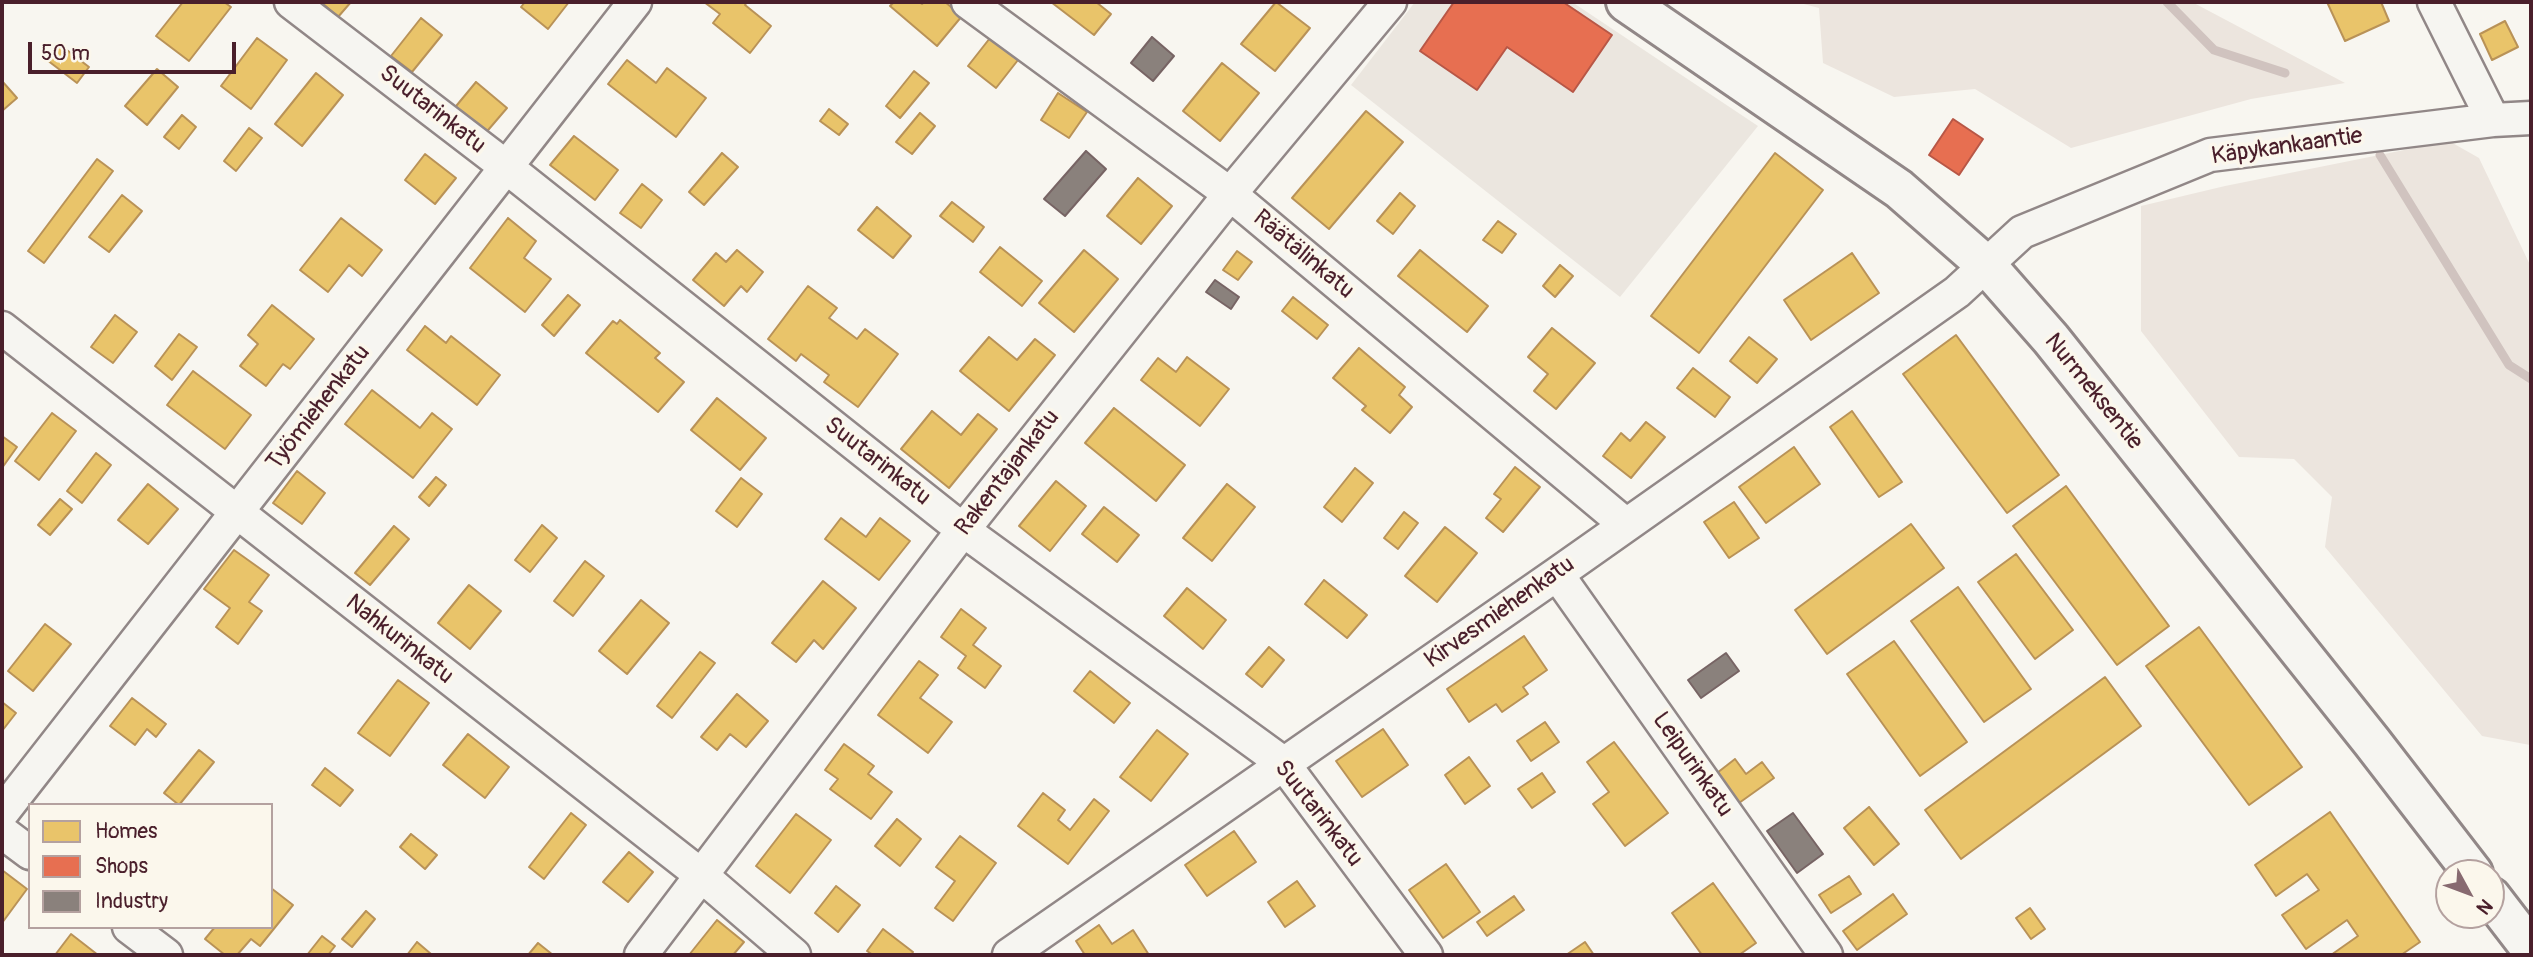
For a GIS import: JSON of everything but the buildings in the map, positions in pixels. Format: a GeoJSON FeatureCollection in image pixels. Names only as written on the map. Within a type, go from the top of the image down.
{"type":"FeatureCollection","features":[{"type":"Feature","properties":{"kind":"street","name":"Suutarinkatu"},"geometry":{"type":"LineString","coordinates":[[291,2],[505,166],[963,530],[1283,763],[1426,955]]}},
{"type":"Feature","properties":{"kind":"street","name":"Työmiehenkatu"},"geometry":{"type":"LineString","coordinates":[[2,813],[635,2]]}},
{"type":"Feature","properties":{"kind":"street","name":"Räätälinkatu"},"geometry":{"type":"LineString","coordinates":[[968,2],[1230,194],[1625,524]]}},
{"type":"Feature","properties":{"kind":"street","name":"Rakentajankatu"},"geometry":{"type":"LineString","coordinates":[[640,955],[963,530],[1230,194],[1390,2]]}},
{"type":"Feature","properties":{"kind":"street","name":"Nurmeksentie"},"geometry":{"type":"LineString","coordinates":[[1626,2],[1899,189],[1987,266],[2051,339],[2136,444],[2462,859]]}},
{"type":"Feature","properties":{"kind":"street"},"geometry":{"type":"LineString","coordinates":[[2434,2],[2493,120]]}},
{"type":"Feature","properties":{"kind":"street","name":"Käpykankaantie"},"geometry":{"type":"LineString","coordinates":[[1987,266],[2022,232],[2210,155],[2493,120],[2531,118]]}},
{"type":"Feature","properties":{"kind":"street","name":"Kirvesmiehenkatu"},"geometry":{"type":"LineString","coordinates":[[1009,955],[1557,574],[1957,292],[1987,266]]}},
{"type":"Feature","properties":{"kind":"street","name":"Nahkurinkatu"},"geometry":{"type":"LineString","coordinates":[[2,328],[701,875],[794,955]]}},
{"type":"Feature","properties":{"kind":"street","name":"Leipurinkatu"},"geometry":{"type":"LineString","coordinates":[[1557,574],[1826,955]]}},
{"type":"Feature","properties":{"kind":"street"},"geometry":{"type":"LineString","coordinates":[[2,832],[28,852]]}},
{"type":"Feature","properties":{"kind":"street"},"geometry":{"type":"LineString","coordinates":[[2505,915],[2531,949]]}},
{"type":"Feature","properties":{"kind":"street"},"geometry":{"type":"LineString","coordinates":[[132,929],[166,955]]}},
{"type":"Feature","properties":{"kind":"shaded area"},"geometry":{"type":"Polygon","coordinates":[[[1415,2],[1572,2],[1758,126],[1620,297],[1351,85],[1415,2]]]}},
{"type":"Feature","properties":{"kind":"shaded area"},"geometry":{"type":"Polygon","coordinates":[[[1796,2],[2192,2],[2345,83],[2251,99],[2071,148],[1975,89],[1894,97],[1823,63],[1819,8],[1796,2]]]}},
{"type":"Feature","properties":{"kind":"shaded area"},"geometry":{"type":"Polygon","coordinates":[[[2449,141],[2479,158],[2531,267],[2530,745],[2482,736],[2325,547],[2332,497],[2294,459],[2239,457],[2141,331],[2141,206],[2225,186],[2449,141]]]}},
{"type":"Feature","properties":{"kind":"waterway"},"geometry":{"type":"LineString","coordinates":[[2167,2],[2214,50],[2285,73]]}},
{"type":"Feature","properties":{"kind":"waterway"},"geometry":{"type":"LineString","coordinates":[[2380,155],[2509,365],[2531,379]]}}]}
